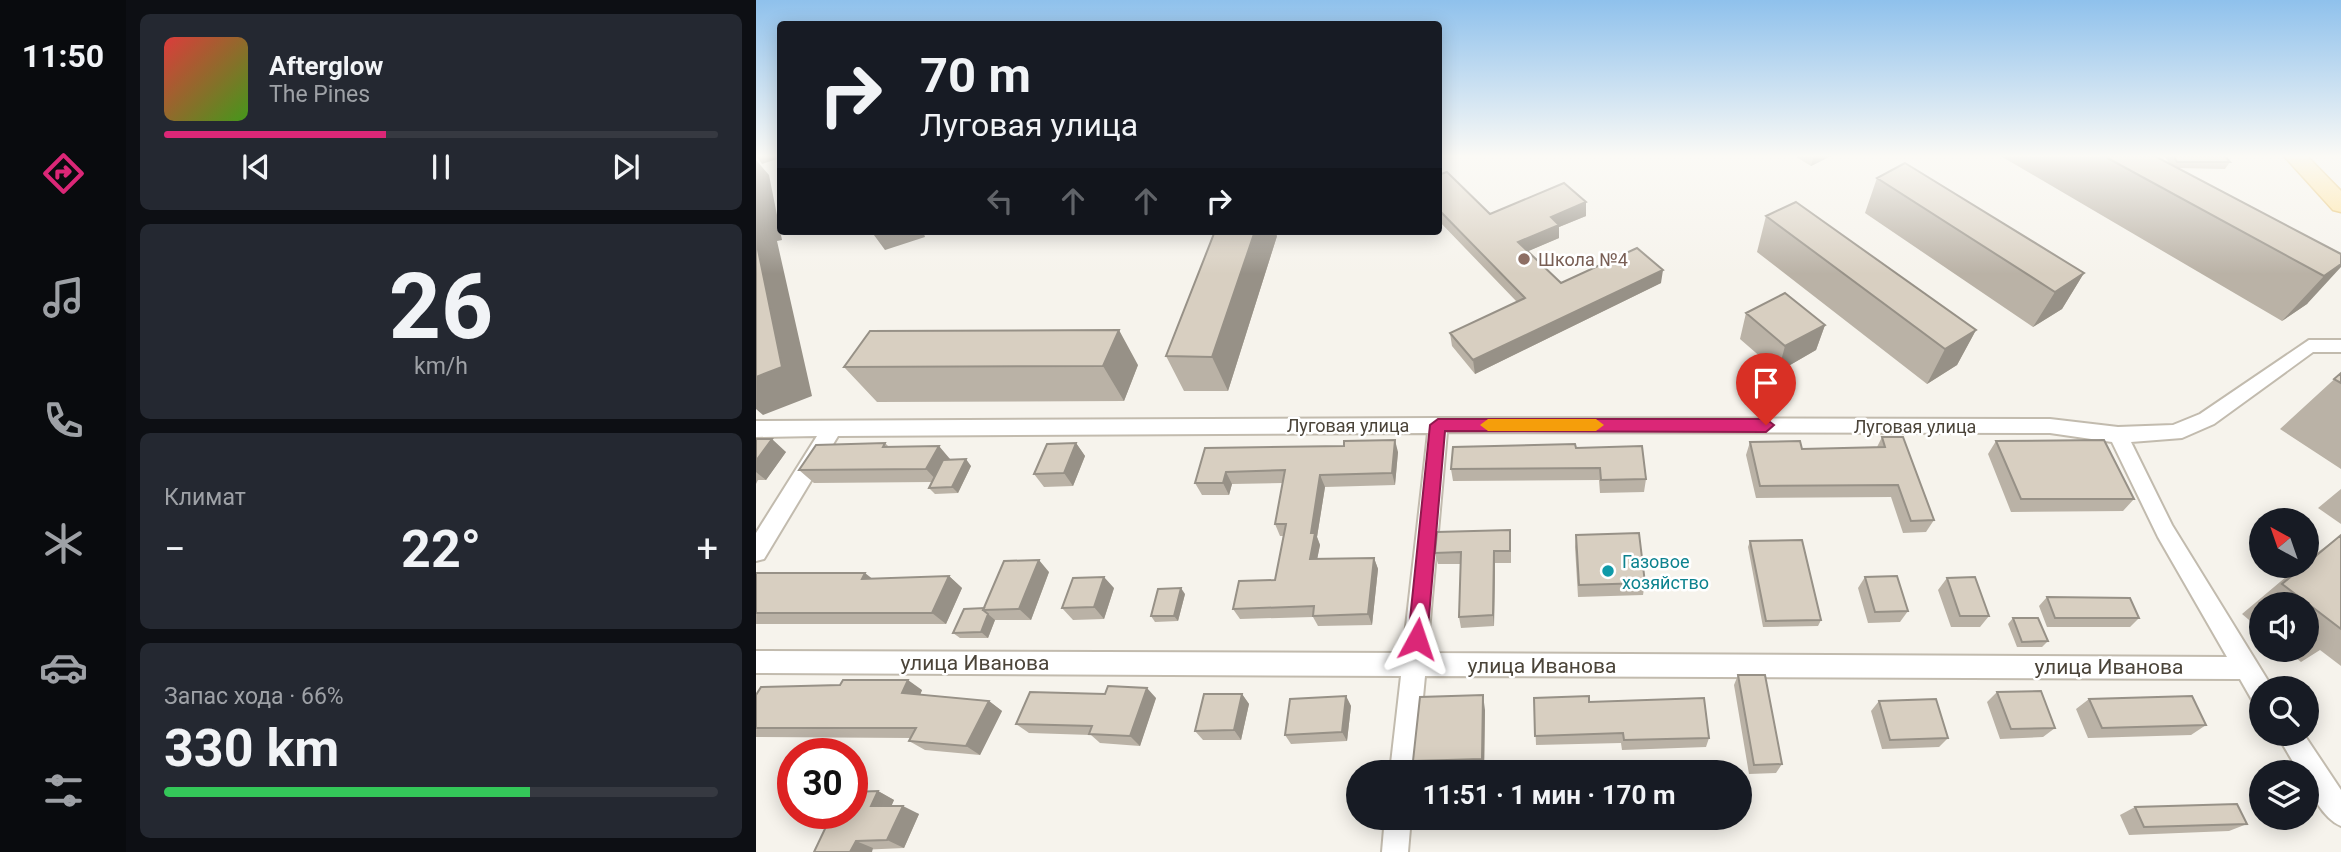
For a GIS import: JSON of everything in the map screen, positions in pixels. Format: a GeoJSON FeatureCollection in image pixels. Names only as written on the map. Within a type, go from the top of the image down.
{"type":"FeatureCollection","features":[{"type":"Feature","properties":{"kind":"street","name":"Луговая улица"},"geometry":{"type":"LineString","coordinates":[[756,429],[1438,425],[2050,426],[2118,435],[2175,433],[2207,419],[2309,346],[2341,346]]}},
{"type":"Feature","properties":{"kind":"street"},"geometry":{"type":"LineString","coordinates":[[1404,760],[1438,425]]}},
{"type":"Feature","properties":{"kind":"street"},"geometry":{"type":"LineString","coordinates":[[756,552],[833,427]]}},
{"type":"Feature","properties":{"kind":"street"},"geometry":{"type":"LineString","coordinates":[[2118,435],[2165,531],[2250,676]]}},
{"type":"Feature","properties":{"kind":"street","name":"улица Иванова"},"geometry":{"type":"LineString","coordinates":[[756,662],[2245,668]]}},
{"type":"Feature","properties":{"kind":"street"},"geometry":{"type":"LineString","coordinates":[[2297,746],[2341,813]]}},
{"type":"Feature","properties":{"kind":"street"},"geometry":{"type":"LineString","coordinates":[[1395,852],[1397,830]]}},
{"type":"Feature","properties":{"kind":"building"},"geometry":{"type":"Polygon","coordinates":[[[1442,195],[1470,195],[1490,214],[1536,195],[1578,195],[1586,202],[1551,217],[1559,225],[1518,242],[1561,283],[1637,248],[1663,270],[1473,360],[1450,333],[1525,298],[1442,213],[1442,195]]]}},
{"type":"Feature","properties":{"kind":"building"},"geometry":{"type":"Polygon","coordinates":[[[1903,195],[1957,195],[2084,273],[2055,292],[1903,195]]]}},
{"type":"Feature","properties":{"kind":"building"},"geometry":{"type":"Polygon","coordinates":[[[2175,195],[2229,195],[2341,254],[2341,264],[2324,276],[2175,195]]]}},
{"type":"Feature","properties":{"kind":"building"},"geometry":{"type":"Polygon","coordinates":[[[1796,202],[1976,330],[1945,349],[1766,216],[1796,202]]]}},
{"type":"Feature","properties":{"kind":"building"},"geometry":{"type":"Polygon","coordinates":[[[1213,235],[1254,235],[1212,357],[1166,356],[1213,235]]]}},
{"type":"Feature","properties":{"kind":"building"},"geometry":{"type":"Polygon","coordinates":[[[756,240],[782,367],[756,377],[756,240]]]}},
{"type":"Feature","properties":{"kind":"building"},"geometry":{"type":"Polygon","coordinates":[[[1785,293],[1825,325],[1785,346],[1746,313],[1785,293]]]}},
{"type":"Feature","properties":{"kind":"building"},"geometry":{"type":"Polygon","coordinates":[[[1119,330],[1103,366],[844,367],[870,331],[1119,330]]]}},
{"type":"Feature","properties":{"kind":"building"},"geometry":{"type":"Polygon","coordinates":[[[2341,373],[2341,383],[2334,379],[2341,373]]]}},
{"type":"Feature","properties":{"kind":"building"},"geometry":{"type":"Polygon","coordinates":[[[1882,437],[1903,437],[1934,520],[1911,521],[1898,485],[1760,486],[1750,442],[1800,441],[1802,449],[1885,447],[1882,437]]]}},
{"type":"Feature","properties":{"kind":"building"},"geometry":{"type":"Polygon","coordinates":[[[756,439],[772,439],[756,461],[756,439]]]}},
{"type":"Feature","properties":{"kind":"building"},"geometry":{"type":"Polygon","coordinates":[[[1395,440],[1392,473],[1320,475],[1311,533],[1315,533],[1310,559],[1374,558],[1368,614],[1313,616],[1314,606],[1233,609],[1239,581],[1275,580],[1286,524],[1275,524],[1285,470],[1226,472],[1223,483],[1195,483],[1205,448],[1344,446],[1344,441],[1395,440]]]}},
{"type":"Feature","properties":{"kind":"building"},"geometry":{"type":"Polygon","coordinates":[[[2104,440],[2134,499],[2021,499],[1996,441],[2104,440]]]}},
{"type":"Feature","properties":{"kind":"building"},"geometry":{"type":"Polygon","coordinates":[[[885,443],[883,447],[939,446],[926,469],[799,470],[816,445],[885,443]]]}},
{"type":"Feature","properties":{"kind":"building"},"geometry":{"type":"Polygon","coordinates":[[[1076,443],[1064,473],[1034,474],[1047,444],[1076,443]]]}},
{"type":"Feature","properties":{"kind":"building"},"geometry":{"type":"Polygon","coordinates":[[[1575,444],[1576,448],[1642,446],[1646,479],[1601,480],[1600,468],[1451,469],[1453,447],[1575,444]]]}},
{"type":"Feature","properties":{"kind":"building"},"geometry":{"type":"Polygon","coordinates":[[[966,459],[952,487],[929,488],[943,460],[966,459]]]}},
{"type":"Feature","properties":{"kind":"building"},"geometry":{"type":"Polygon","coordinates":[[[1510,530],[1510,551],[1494,551],[1493,615],[1459,617],[1461,552],[1435,553],[1437,532],[1510,530]]]}},
{"type":"Feature","properties":{"kind":"building","name":"Газовое хозяйство"},"geometry":{"type":"Polygon","coordinates":[[[1639,533],[1645,583],[1579,585],[1576,535],[1639,533]]]}},
{"type":"Feature","properties":{"kind":"building"},"geometry":{"type":"Polygon","coordinates":[[[2341,535],[2341,629],[2319,612],[2319,592],[2292,592],[2282,584],[2289,578],[2319,578],[2319,553],[2341,535]]]}},
{"type":"Feature","properties":{"kind":"building"},"geometry":{"type":"Polygon","coordinates":[[[1802,540],[1821,620],[1766,621],[1750,541],[1802,540]]]}},
{"type":"Feature","properties":{"kind":"building"},"geometry":{"type":"Polygon","coordinates":[[[1039,560],[1019,609],[983,610],[1004,561],[1039,560]]]}},
{"type":"Feature","properties":{"kind":"building"},"geometry":{"type":"Polygon","coordinates":[[[756,573],[865,573],[862,579],[949,576],[932,613],[756,613],[756,573]]]}},
{"type":"Feature","properties":{"kind":"building"},"geometry":{"type":"Polygon","coordinates":[[[1897,576],[1908,611],[1875,612],[1865,577],[1897,576]]]}},
{"type":"Feature","properties":{"kind":"building"},"geometry":{"type":"Polygon","coordinates":[[[1104,577],[1094,607],[1062,608],[1073,578],[1104,577]]]}},
{"type":"Feature","properties":{"kind":"building"},"geometry":{"type":"Polygon","coordinates":[[[1975,577],[1989,616],[1960,616],[1947,578],[1975,577]]]}},
{"type":"Feature","properties":{"kind":"building"},"geometry":{"type":"Polygon","coordinates":[[[1181,588],[1174,616],[1151,616],[1158,589],[1181,588]]]}},
{"type":"Feature","properties":{"kind":"building"},"geometry":{"type":"Polygon","coordinates":[[[2047,597],[2130,598],[2139,618],[2055,618],[2047,597]]]}},
{"type":"Feature","properties":{"kind":"building"},"geometry":{"type":"Polygon","coordinates":[[[984,608],[988,614],[981,632],[953,633],[964,609],[984,608]]]}},
{"type":"Feature","properties":{"kind":"building"},"geometry":{"type":"Polygon","coordinates":[[[2013,618],[2038,618],[2048,641],[2022,642],[2013,618]]]}},
{"type":"Feature","properties":{"kind":"building"},"geometry":{"type":"Polygon","coordinates":[[[1738,675],[1765,675],[1782,764],[1754,765],[1738,675]]]}},
{"type":"Feature","properties":{"kind":"building"},"geometry":{"type":"Polygon","coordinates":[[[843,680],[908,680],[902,693],[989,701],[966,746],[909,741],[916,728],[756,728],[756,695],[761,687],[840,685],[843,680]]]}},
{"type":"Feature","properties":{"kind":"building"},"geometry":{"type":"Polygon","coordinates":[[[1108,686],[1147,688],[1130,736],[1089,734],[1092,726],[1016,724],[1030,692],[1105,694],[1108,686]]]}},
{"type":"Feature","properties":{"kind":"building"},"geometry":{"type":"Polygon","coordinates":[[[2041,691],[2055,728],[2011,729],[1997,692],[2041,691]]]}},
{"type":"Feature","properties":{"kind":"building"},"geometry":{"type":"Polygon","coordinates":[[[1204,694],[1242,694],[1234,730],[1195,731],[1204,694]]]}},
{"type":"Feature","properties":{"kind":"building"},"geometry":{"type":"Polygon","coordinates":[[[1483,695],[1482,759],[1413,760],[1420,697],[1483,695]]]}},
{"type":"Feature","properties":{"kind":"building"},"geometry":{"type":"Polygon","coordinates":[[[1346,696],[1342,732],[1285,735],[1290,699],[1346,696]]]}},
{"type":"Feature","properties":{"kind":"building"},"geometry":{"type":"Polygon","coordinates":[[[1589,696],[1589,702],[1704,698],[1709,738],[1624,740],[1623,733],[1535,736],[1534,698],[1589,696]]]}},
{"type":"Feature","properties":{"kind":"building"},"geometry":{"type":"Polygon","coordinates":[[[2192,696],[2206,725],[2102,728],[2089,699],[2192,696]]]}},
{"type":"Feature","properties":{"kind":"building"},"geometry":{"type":"Polygon","coordinates":[[[1936,699],[1948,738],[1890,740],[1879,701],[1936,699]]]}},
{"type":"Feature","properties":{"kind":"building"},"geometry":{"type":"Polygon","coordinates":[[[868,791],[878,791],[871,806],[903,806],[887,840],[856,841],[850,852],[814,852],[825,829],[868,829],[868,791]]]}},
{"type":"Feature","properties":{"kind":"building"},"geometry":{"type":"Polygon","coordinates":[[[2237,804],[2247,824],[2144,827],[2135,807],[2237,804]]]}},
{"type":"Feature","properties":{"kind":"slow traffic"},"geometry":{"type":"LineString","coordinates":[[1488,425],[1596,425]]}},
{"type":"Feature","properties":{"kind":"place","name":"Школа №4"},"geometry":{"type":"Point","coordinates":[1524,259]}},
{"type":"Feature","properties":{"kind":"place","name":"Газовое хозяйство"},"geometry":{"type":"Point","coordinates":[1608,571]}},
{"type":"Feature","properties":{"kind":"route"},"geometry":{"type":"LineString","coordinates":[[1417,639],[1438,425],[1766,425]]}}]}
